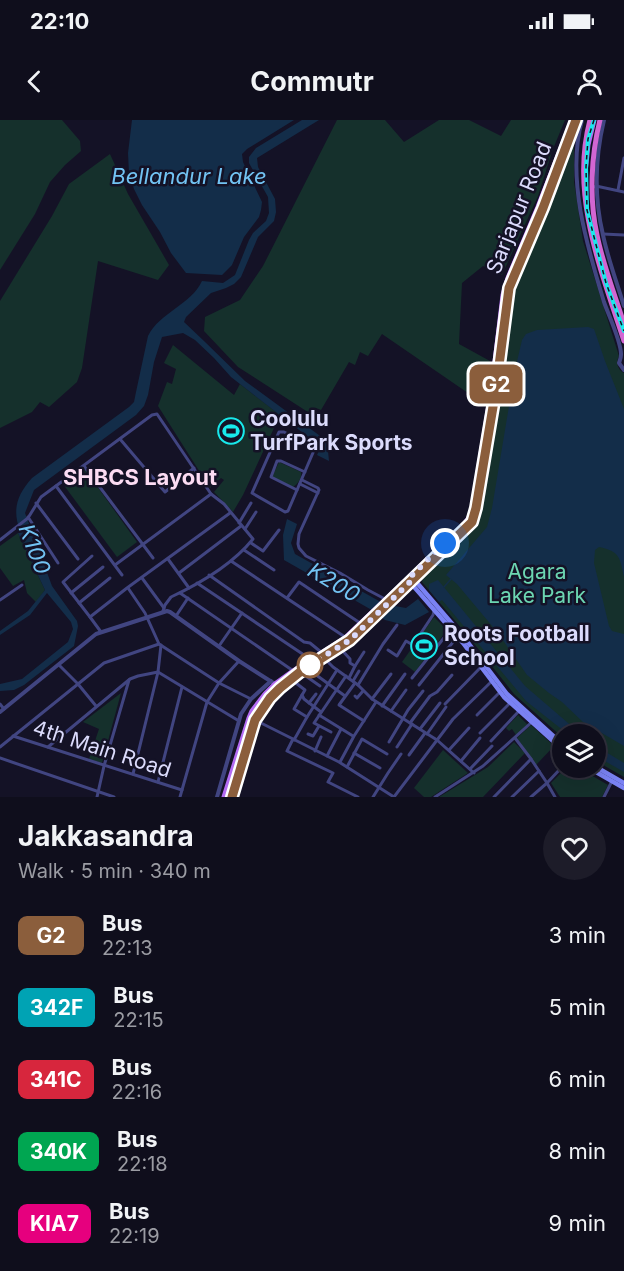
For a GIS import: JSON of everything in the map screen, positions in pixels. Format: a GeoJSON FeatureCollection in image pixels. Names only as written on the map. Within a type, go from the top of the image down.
{"type":"FeatureCollection","features":[{"type":"Feature","properties":{"kind":"highway"},"geometry":{"type":"LineString","coordinates":[[592,120],[584,146],[583,167],[589,228],[624,341]]}},
{"type":"Feature","properties":{"kind":"highway"},"geometry":{"type":"LineString","coordinates":[[602,120],[596,138],[592,203],[596,234],[624,324]]}},
{"type":"Feature","properties":{"kind":"highway"},"geometry":{"type":"LineString","coordinates":[[577,176],[583,167]]}},
{"type":"Feature","properties":{"kind":"main road","name":"Sarjapur Road"},"geometry":{"type":"LineString","coordinates":[[275,685],[310,660],[350,640],[387,601],[472,522],[509,288],[543,208],[574,120]]}},
{"type":"Feature","properties":{"kind":"main road"},"geometry":{"type":"LineString","coordinates":[[583,181],[592,120]]}},
{"type":"Feature","properties":{"kind":"main road"},"geometry":{"type":"LineString","coordinates":[[410,579],[500,692],[519,711],[552,736]]}},
{"type":"Feature","properties":{"kind":"main road"},"geometry":{"type":"LineString","coordinates":[[435,608],[466,640],[507,694],[552,739]]}},
{"type":"Feature","properties":{"kind":"main road","name":"Sarjapur Road"},"geometry":{"type":"LineString","coordinates":[[275,685],[290,679],[297,671],[306,668],[374,614]]}},
{"type":"Feature","properties":{"kind":"main road"},"geometry":{"type":"LineString","coordinates":[[232,797],[255,720],[275,685]]}},
{"type":"Feature","properties":{"kind":"main road"},"geometry":{"type":"LineString","coordinates":[[224,797],[252,711],[275,685]]}},
{"type":"Feature","properties":{"kind":"main road"},"geometry":{"type":"LineString","coordinates":[[243,735],[250,738]]}},
{"type":"Feature","properties":{"kind":"main road"},"geometry":{"type":"LineString","coordinates":[[606,773],[624,783]]}},
{"type":"Feature","properties":{"kind":"main road"},"geometry":{"type":"LineString","coordinates":[[606,778],[624,788]]}},
{"type":"Feature","properties":{"kind":"street"},"geometry":{"type":"LineString","coordinates":[[582,120],[577,144],[577,176],[584,234],[618,340],[621,356],[619,363],[624,370]]}},
{"type":"Feature","properties":{"kind":"street"},"geometry":{"type":"LineString","coordinates":[[618,190],[624,158]]}},
{"type":"Feature","properties":{"kind":"street"},"geometry":{"type":"LineString","coordinates":[[624,192],[594,187],[603,234],[624,306]]}},
{"type":"Feature","properties":{"kind":"street"},"geometry":{"type":"LineString","coordinates":[[603,234],[624,235]]}},
{"type":"Feature","properties":{"kind":"street"},"geometry":{"type":"LineString","coordinates":[[0,540],[28,517],[41,497],[153,414],[156,414],[211,494],[224,504],[253,538],[231,561],[171,597],[163,610],[94,635],[2,711],[0,704]]}},
{"type":"Feature","properties":{"kind":"street"},"geometry":{"type":"LineString","coordinates":[[279,432],[284,432],[315,448],[305,472],[288,511],[285,512],[252,493],[279,432]]}},
{"type":"Feature","properties":{"kind":"street"},"geometry":{"type":"LineString","coordinates":[[120,439],[165,492],[194,468]]}},
{"type":"Feature","properties":{"kind":"street"},"geometry":{"type":"LineString","coordinates":[[297,490],[271,477],[277,462],[281,461],[305,472]]}},
{"type":"Feature","properties":{"kind":"street"},"geometry":{"type":"LineString","coordinates":[[84,466],[153,558]]}},
{"type":"Feature","properties":{"kind":"street"},"geometry":{"type":"LineString","coordinates":[[301,482],[319,490],[299,534],[299,548],[306,556],[387,601]]}},
{"type":"Feature","properties":{"kind":"street"},"geometry":{"type":"LineString","coordinates":[[56,486],[122,575]]}},
{"type":"Feature","properties":{"kind":"street"},"geometry":{"type":"LineString","coordinates":[[115,565],[211,494]]}},
{"type":"Feature","properties":{"kind":"street"},"geometry":{"type":"LineString","coordinates":[[36,503],[78,559]]}},
{"type":"Feature","properties":{"kind":"street"},"geometry":{"type":"LineString","coordinates":[[179,573],[240,524],[251,503]]}},
{"type":"Feature","properties":{"kind":"street"},"geometry":{"type":"LineString","coordinates":[[245,530],[256,512]]}},
{"type":"Feature","properties":{"kind":"street"},"geometry":{"type":"LineString","coordinates":[[90,617],[231,513]]}},
{"type":"Feature","properties":{"kind":"street"},"geometry":{"type":"LineString","coordinates":[[28,517],[58,563]]}},
{"type":"Feature","properties":{"kind":"street"},"geometry":{"type":"LineString","coordinates":[[250,543],[263,551],[279,530]]}},
{"type":"Feature","properties":{"kind":"street"},"geometry":{"type":"LineString","coordinates":[[244,550],[274,570]]}},
{"type":"Feature","properties":{"kind":"street"},"geometry":{"type":"LineString","coordinates":[[59,585],[92,556]]}},
{"type":"Feature","properties":{"kind":"street"},"geometry":{"type":"LineString","coordinates":[[168,559],[189,588]]}},
{"type":"Feature","properties":{"kind":"street"},"geometry":{"type":"LineString","coordinates":[[231,561],[345,638]]}},
{"type":"Feature","properties":{"kind":"street"},"geometry":{"type":"LineString","coordinates":[[72,593],[103,567]]}},
{"type":"Feature","properties":{"kind":"street"},"geometry":{"type":"LineString","coordinates":[[209,575],[239,593],[322,655],[374,701],[437,740],[474,773]]}},
{"type":"Feature","properties":{"kind":"street"},"geometry":{"type":"LineString","coordinates":[[80,603],[110,578]]}},
{"type":"Feature","properties":{"kind":"street"},"geometry":{"type":"LineString","coordinates":[[141,578],[163,610],[176,616],[275,685],[251,699],[246,706],[239,721],[217,797]]}},
{"type":"Feature","properties":{"kind":"street"},"geometry":{"type":"LineString","coordinates":[[63,582],[101,632]]}},
{"type":"Feature","properties":{"kind":"street"},"geometry":{"type":"LineString","coordinates":[[287,598],[299,582],[361,623]]}},
{"type":"Feature","properties":{"kind":"street"},"geometry":{"type":"LineString","coordinates":[[197,583],[310,660]]}},
{"type":"Feature","properties":{"kind":"street"},"geometry":{"type":"LineString","coordinates":[[0,600],[22,585]]}},
{"type":"Feature","properties":{"kind":"street"},"geometry":{"type":"LineString","coordinates":[[127,588],[147,617],[160,645],[158,672],[133,774]]}},
{"type":"Feature","properties":{"kind":"street"},"geometry":{"type":"LineString","coordinates":[[180,593],[320,686]]}},
{"type":"Feature","properties":{"kind":"street"},"geometry":{"type":"LineString","coordinates":[[176,616],[188,598]]}},
{"type":"Feature","properties":{"kind":"street"},"geometry":{"type":"LineString","coordinates":[[388,650],[397,656],[406,641],[413,645],[433,615],[435,608]]}},
{"type":"Feature","properties":{"kind":"street"},"geometry":{"type":"LineString","coordinates":[[219,646],[242,613]]}},
{"type":"Feature","properties":{"kind":"street"},"geometry":{"type":"LineString","coordinates":[[331,732],[314,723],[320,713],[336,689],[352,680],[377,655],[382,644],[397,625]]}},
{"type":"Feature","properties":{"kind":"street"},"geometry":{"type":"LineString","coordinates":[[412,678],[451,629]]}},
{"type":"Feature","properties":{"kind":"street"},"geometry":{"type":"LineString","coordinates":[[419,685],[458,637]]}},
{"type":"Feature","properties":{"kind":"street"},"geometry":{"type":"LineString","coordinates":[[160,645],[219,683],[251,699]]}},
{"type":"Feature","properties":{"kind":"street"},"geometry":{"type":"LineString","coordinates":[[0,747],[104,663],[160,645]]}},
{"type":"Feature","properties":{"kind":"street"},"geometry":{"type":"LineString","coordinates":[[339,647],[351,659],[350,663],[355,666]]}},
{"type":"Feature","properties":{"kind":"street"},"geometry":{"type":"LineString","coordinates":[[364,652],[355,666],[352,680],[339,705],[364,721]]}},
{"type":"Feature","properties":{"kind":"street"},"geometry":{"type":"LineString","coordinates":[[351,659],[354,657],[359,660]]}},
{"type":"Feature","properties":{"kind":"street"},"geometry":{"type":"LineString","coordinates":[[180,797],[207,702],[219,683],[239,661]]}},
{"type":"Feature","properties":{"kind":"street"},"geometry":{"type":"LineString","coordinates":[[59,664],[96,706]]}},
{"type":"Feature","properties":{"kind":"street"},"geometry":{"type":"LineString","coordinates":[[409,755],[446,706],[481,667]]}},
{"type":"Feature","properties":{"kind":"street"},"geometry":{"type":"LineString","coordinates":[[306,668],[345,696]]}},
{"type":"Feature","properties":{"kind":"street"},"geometry":{"type":"LineString","coordinates":[[337,670],[287,751],[333,773],[328,782],[358,797]]}},
{"type":"Feature","properties":{"kind":"street"},"geometry":{"type":"LineString","coordinates":[[352,680],[359,671]]}},
{"type":"Feature","properties":{"kind":"street"},"geometry":{"type":"LineString","coordinates":[[48,747],[130,679],[158,672],[239,721]]}},
{"type":"Feature","properties":{"kind":"street"},"geometry":{"type":"LineString","coordinates":[[339,762],[391,674]]}},
{"type":"Feature","properties":{"kind":"street"},"geometry":{"type":"LineString","coordinates":[[382,706],[405,674]]}},
{"type":"Feature","properties":{"kind":"street"},"geometry":{"type":"LineString","coordinates":[[397,747],[430,696],[452,675]]}},
{"type":"Feature","properties":{"kind":"street"},"geometry":{"type":"LineString","coordinates":[[97,797],[130,679]]}},
{"type":"Feature","properties":{"kind":"street"},"geometry":{"type":"LineString","coordinates":[[290,679],[305,690],[294,709],[307,717]]}},
{"type":"Feature","properties":{"kind":"street"},"geometry":{"type":"LineString","coordinates":[[255,720],[339,762],[394,797],[453,719],[492,682]]}},
{"type":"Feature","properties":{"kind":"street"},"geometry":{"type":"LineString","coordinates":[[158,782],[182,687]]}},
{"type":"Feature","properties":{"kind":"street"},"geometry":{"type":"LineString","coordinates":[[391,711],[406,690]]}},
{"type":"Feature","properties":{"kind":"street"},"geometry":{"type":"LineString","coordinates":[[355,696],[357,698],[363,691]]}},
{"type":"Feature","properties":{"kind":"street"},"geometry":{"type":"LineString","coordinates":[[389,742],[423,691]]}},
{"type":"Feature","properties":{"kind":"street"},"geometry":{"type":"LineString","coordinates":[[477,715],[500,692]]}},
{"type":"Feature","properties":{"kind":"street"},"geometry":{"type":"LineString","coordinates":[[309,703],[316,694]]}},
{"type":"Feature","properties":{"kind":"street"},"geometry":{"type":"LineString","coordinates":[[302,695],[320,713],[354,736]]}},
{"type":"Feature","properties":{"kind":"street"},"geometry":{"type":"LineString","coordinates":[[420,729],[440,703]]}},
{"type":"Feature","properties":{"kind":"street"},"geometry":{"type":"LineString","coordinates":[[480,733],[510,703]]}},
{"type":"Feature","properties":{"kind":"street"},"geometry":{"type":"LineString","coordinates":[[491,741],[519,711]]}},
{"type":"Feature","properties":{"kind":"street"},"geometry":{"type":"LineString","coordinates":[[435,797],[474,773],[533,721]]}},
{"type":"Feature","properties":{"kind":"street"},"geometry":{"type":"LineString","coordinates":[[308,734],[313,736],[319,726]]}},
{"type":"Feature","properties":{"kind":"street"},"geometry":{"type":"LineString","coordinates":[[449,750],[469,728]]}},
{"type":"Feature","properties":{"kind":"street"},"geometry":{"type":"LineString","coordinates":[[327,756],[341,729]]}},
{"type":"Feature","properties":{"kind":"street","name":"4th Main Road"},"geometry":{"type":"LineString","coordinates":[[13,736],[182,790]]}},
{"type":"Feature","properties":{"kind":"street"},"geometry":{"type":"LineString","coordinates":[[315,750],[321,737]]}},
{"type":"Feature","properties":{"kind":"street"},"geometry":{"type":"LineString","coordinates":[[461,761],[480,738]]}},
{"type":"Feature","properties":{"kind":"street"},"geometry":{"type":"LineString","coordinates":[[515,738],[547,783],[553,796]]}},
{"type":"Feature","properties":{"kind":"street"},"geometry":{"type":"LineString","coordinates":[[347,767],[362,740],[387,754]]}},
{"type":"Feature","properties":{"kind":"street"},"geometry":{"type":"LineString","coordinates":[[470,769],[492,746]]}},
{"type":"Feature","properties":{"kind":"street"},"geometry":{"type":"LineString","coordinates":[[354,753],[380,768]]}},
{"type":"Feature","properties":{"kind":"street"},"geometry":{"type":"LineString","coordinates":[[373,797],[401,754]]}},
{"type":"Feature","properties":{"kind":"street"},"geometry":{"type":"LineString","coordinates":[[0,758],[114,797]]}},
{"type":"Feature","properties":{"kind":"street"},"geometry":{"type":"LineString","coordinates":[[494,797],[531,759]]}},
{"type":"Feature","properties":{"kind":"street"},"geometry":{"type":"LineString","coordinates":[[512,797],[539,771]]}},
{"type":"Feature","properties":{"kind":"street"},"geometry":{"type":"LineString","coordinates":[[531,797],[552,778]]}},
{"type":"Feature","properties":{"kind":"street"},"geometry":{"type":"LineString","coordinates":[[604,797],[612,781]]}},
{"type":"Feature","properties":{"kind":"green space"},"geometry":{"type":"Polygon","coordinates":[[[0,120],[62,120],[80,141],[81,151],[50,182],[35,214],[0,270],[0,120]]]}},
{"type":"Feature","properties":{"kind":"green space"},"geometry":{"type":"Polygon","coordinates":[[[337,120],[385,120],[404,142],[439,120],[469,120],[501,136],[511,120],[565,120],[538,196],[502,275],[483,266],[462,283],[459,344],[490,361],[484,404],[382,334],[368,356],[360,352],[355,365],[349,362],[321,410],[316,408],[314,416],[238,367],[204,331],[205,317],[240,300],[263,266],[337,120]]]}},
{"type":"Feature","properties":{"kind":"green space","name":"Agara Lake Park"},"geometry":{"type":"Polygon","coordinates":[[[574,138],[574,182],[583,241],[619,356],[618,365],[624,373],[624,777],[606,767],[606,724],[552,724],[552,728],[514,694],[422,582],[423,576],[463,538],[475,521],[494,424],[511,289],[549,203],[561,164],[574,138]]]}},
{"type":"Feature","properties":{"kind":"green space"},"geometry":{"type":"Polygon","coordinates":[[[110,154],[128,194],[169,265],[158,280],[98,261],[82,368],[77,382],[49,407],[40,402],[32,412],[0,428],[0,301],[69,184],[110,154]]]}},
{"type":"Feature","properties":{"kind":"green space"},"geometry":{"type":"Polygon","coordinates":[[[173,345],[234,395],[240,384],[280,415],[233,512],[214,492],[224,480],[221,478],[210,488],[158,406],[167,382],[172,384],[176,369],[164,363],[173,345]]]}},
{"type":"Feature","properties":{"kind":"green space"},"geometry":{"type":"Polygon","coordinates":[[[279,462],[301,472],[299,481],[293,487],[272,477],[279,462]]]}},
{"type":"Feature","properties":{"kind":"green space"},"geometry":{"type":"Polygon","coordinates":[[[84,468],[137,542],[117,557],[63,484],[84,468]]]}},
{"type":"Feature","properties":{"kind":"green space"},"geometry":{"type":"Polygon","coordinates":[[[18,533],[45,590],[36,602],[27,593],[24,580],[13,586],[0,568],[0,546],[18,533]]]}},
{"type":"Feature","properties":{"kind":"green space","name":"Roots Football School"},"geometry":{"type":"Polygon","coordinates":[[[434,617],[447,630],[415,672],[402,662],[434,617]]]}},
{"type":"Feature","properties":{"kind":"green space"},"geometry":{"type":"Polygon","coordinates":[[[121,693],[102,763],[89,759],[99,729],[83,722],[121,693]]]}},
{"type":"Feature","properties":{"kind":"green space"},"geometry":{"type":"Polygon","coordinates":[[[518,715],[528,725],[516,735],[512,729],[509,731],[506,728],[518,715]]]}},
{"type":"Feature","properties":{"kind":"green space"},"geometry":{"type":"Polygon","coordinates":[[[531,725],[552,744],[552,748],[536,765],[517,738],[531,725]]]}},
{"type":"Feature","properties":{"kind":"green space"},"geometry":{"type":"Polygon","coordinates":[[[514,742],[525,753],[483,797],[439,797],[488,767],[514,742]]]}},
{"type":"Feature","properties":{"kind":"green space"},"geometry":{"type":"Polygon","coordinates":[[[443,750],[468,773],[431,797],[424,797],[414,788],[443,750]]]}},
{"type":"Feature","properties":{"kind":"green space"},"geometry":{"type":"Polygon","coordinates":[[[556,778],[596,778],[608,785],[602,797],[560,797],[551,783],[556,778]]]}},
{"type":"Feature","properties":{"kind":"water","name":"Bellandur Lake"},"geometry":{"type":"Polygon","coordinates":[[[132,120],[294,120],[242,154],[243,162],[262,202],[261,210],[259,217],[244,237],[232,265],[222,275],[186,273],[142,205],[129,173],[128,153],[132,120]]]}},
{"type":"Feature","properties":{"kind":"water","name":"K100"},"geometry":{"type":"Polygon","coordinates":[[[302,120],[319,120],[257,158],[258,167],[275,199],[274,221],[258,237],[241,277],[234,284],[211,293],[186,317],[184,322],[245,381],[327,441],[329,461],[317,455],[321,447],[231,377],[195,340],[183,333],[162,337],[144,406],[136,415],[34,490],[25,513],[52,586],[77,621],[78,626],[74,646],[24,685],[14,690],[0,691],[0,684],[22,679],[68,642],[73,629],[71,622],[47,593],[30,615],[0,635],[0,631],[28,611],[45,590],[18,533],[20,531],[16,509],[23,490],[32,478],[134,402],[148,336],[153,328],[191,296],[202,281],[223,283],[235,275],[249,240],[266,221],[269,213],[268,197],[249,163],[249,157],[256,148],[302,120]]]}},
{"type":"Feature","properties":{"kind":"water","name":"Agara Lake Park"},"geometry":{"type":"Polygon","coordinates":[[[588,327],[594,329],[624,409],[624,577],[618,556],[611,551],[599,547],[595,550],[594,563],[609,626],[612,631],[624,634],[624,746],[606,735],[606,724],[583,722],[562,702],[527,675],[498,633],[457,584],[446,575],[487,527],[522,340],[526,334],[537,330],[588,327]]]}},
{"type":"Feature","properties":{"kind":"water"},"geometry":{"type":"Polygon","coordinates":[[[287,519],[297,524],[291,543],[295,554],[379,601],[406,608],[418,599],[429,612],[405,625],[385,620],[284,560],[283,535],[287,519]]]}},
{"type":"Feature","properties":{"kind":"water"},"geometry":{"type":"Polygon","coordinates":[[[438,580],[525,686],[569,724],[555,724],[526,701],[442,600],[439,602],[429,590],[429,584],[438,580]]]}},
{"type":"Feature","properties":{"kind":"water"},"geometry":{"type":"Polygon","coordinates":[[[606,752],[624,763],[624,772],[606,762],[606,752]]]}},
{"type":"Feature","properties":{"kind":"waterway","name":"K200"},"geometry":{"type":"LineString","coordinates":[[444,587],[451,579]]}},
{"type":"Feature","properties":{"kind":"railway"},"geometry":{"type":"LineString","coordinates":[[594,120],[588,139],[587,210],[606,283],[624,331]]}},
{"type":"Feature","properties":{"kind":"bus line","name":"G2"},"geometry":{"type":"LineString","coordinates":[[232,797],[255,720],[270,698],[312,663],[350,640],[472,522],[493,409],[509,288],[543,208],[576,120]]}},
{"type":"Feature","properties":{"kind":"place","name":"Coolulu TurfPark Sports"},"geometry":{"type":"Point","coordinates":[231,431]}},
{"type":"Feature","properties":{"kind":"place","name":"Roots Football School"},"geometry":{"type":"Point","coordinates":[424,646]}},
{"type":"Feature","properties":{"kind":"district","name":"SHBCS Layout"},"geometry":{"type":"Point","coordinates":[140,477]}},
{"type":"Feature","properties":{"kind":"route"},"geometry":{"type":"LineString","coordinates":[[310,665],[350,640],[413,579],[411,576],[445,543]]}}]}
